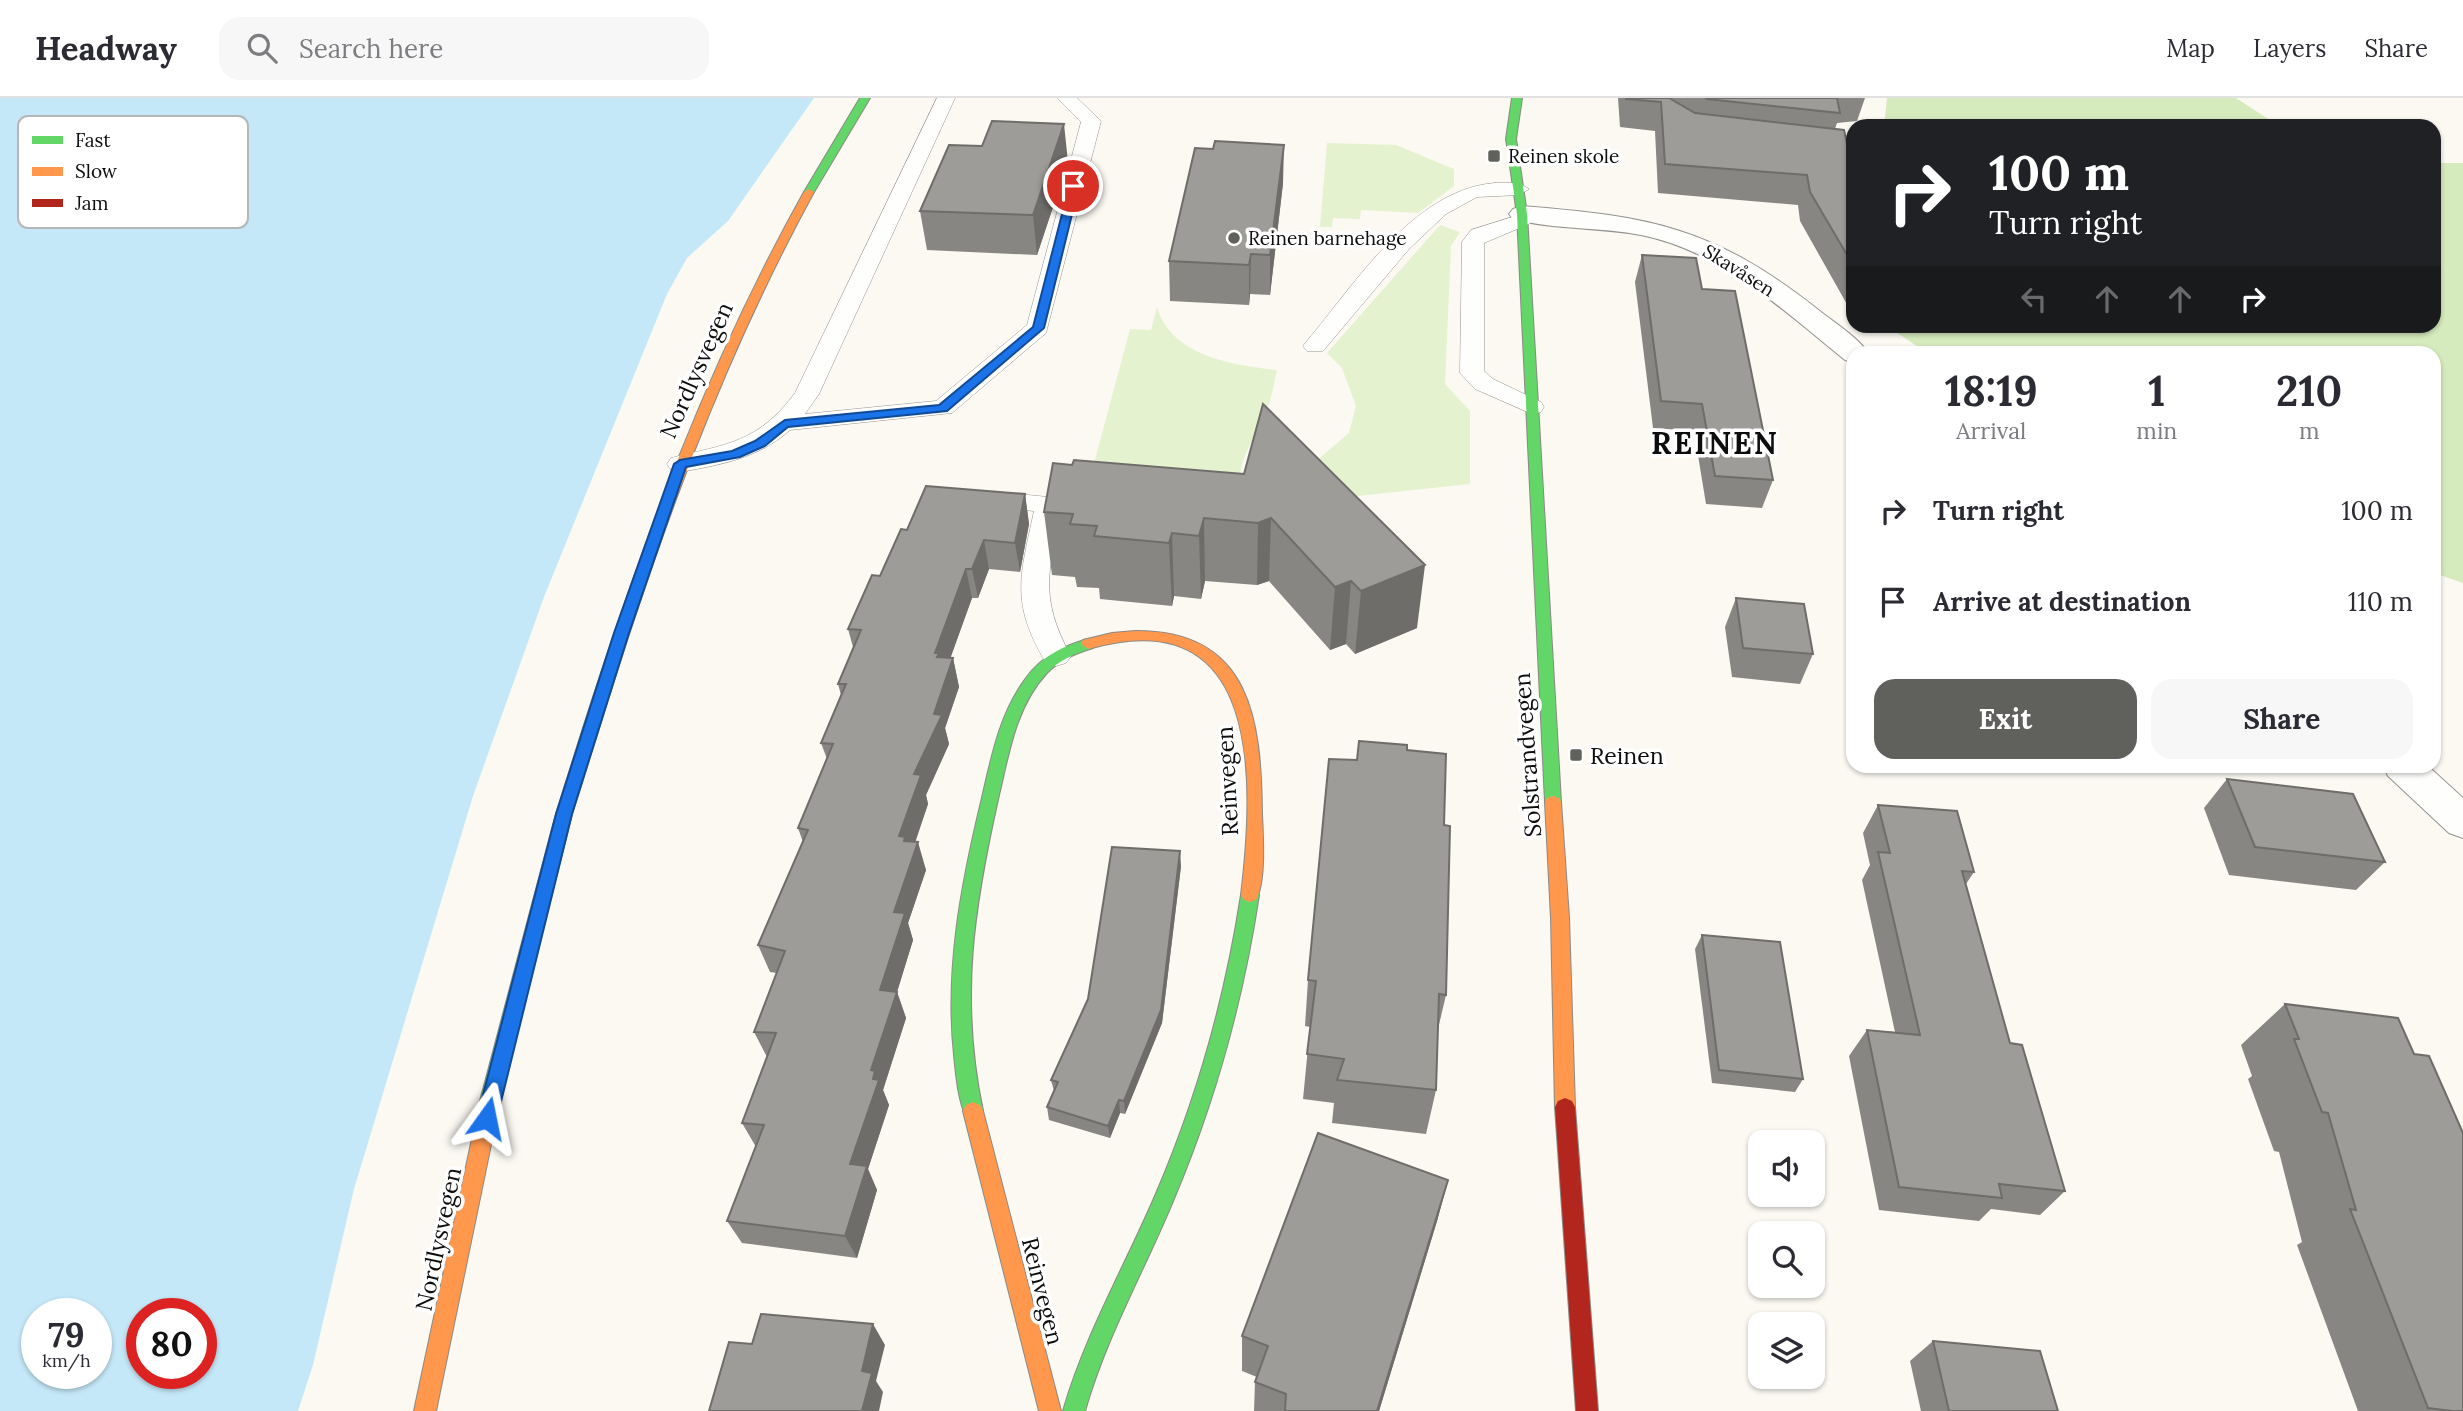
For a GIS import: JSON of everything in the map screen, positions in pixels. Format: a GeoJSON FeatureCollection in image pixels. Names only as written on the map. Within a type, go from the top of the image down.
{"type":"FeatureCollection","features":[{"type":"Feature","properties":{"kind":"main road","name":"Nordlysvegen"},"geometry":{"type":"LineString","coordinates":[[425,1411],[498,1065],[564,814],[621,633],[680,464],[759,285],[864,98]]}},
{"type":"Feature","properties":{"kind":"main road","name":"Solstrandvegen"},"geometry":{"type":"LineString","coordinates":[[1517,98],[1511,139],[1521,208],[1560,918],[1565,1109],[1587,1411]]}},
{"type":"Feature","properties":{"kind":"main road","name":"Reinvegen"},"geometry":{"type":"LineString","coordinates":[[1051,1411],[967,1089],[959,1017],[961,948],[968,890],[1006,734],[1023,696],[1056,656],[1102,640],[1136,635],[1172,640],[1205,652],[1227,672],[1246,712],[1254,776],[1255,831],[1247,922],[1229,1020],[1204,1096],[1163,1202],[1087,1362],[1073,1411]]}},
{"type":"Feature","properties":{"kind":"street","name":"Skavåsen"},"geometry":{"type":"LineString","coordinates":[[1521,208],[1634,227],[1697,244],[1745,270],[1846,347]]}},
{"type":"Feature","properties":{"kind":"street"},"geometry":{"type":"LineString","coordinates":[[2410,773],[2463,822]]}},
{"type":"Feature","properties":{"kind":"lane"},"geometry":{"type":"LineString","coordinates":[[680,464],[736,454],[760,443],[785,423],[807,394],[946,98]]}},
{"type":"Feature","properties":{"kind":"lane"},"geometry":{"type":"LineString","coordinates":[[785,423],[943,408],[1038,328],[1091,121],[1066,98]]}},
{"type":"Feature","properties":{"kind":"lane"},"geometry":{"type":"LineString","coordinates":[[1315,346],[1400,247],[1438,210],[1465,194],[1493,188],[1521,208],[1479,235],[1473,242],[1472,373],[1484,384],[1532,407]]}},
{"type":"Feature","properties":{"kind":"lane"},"geometry":{"type":"LineString","coordinates":[[997,500],[1049,504],[1032,593],[1034,612],[1056,656]]}},
{"type":"Feature","properties":{"kind":"green space"},"geometry":{"type":"Polygon","coordinates":[[[1887,98],[2236,98],[2268,119],[1885,119],[1887,98]]]}},
{"type":"Feature","properties":{"kind":"green space"},"geometry":{"type":"Polygon","coordinates":[[[1327,143],[1396,145],[1454,169],[1454,186],[1418,213],[1361,210],[1360,219],[1333,218],[1332,227],[1320,227],[1327,143]]]}},
{"type":"Feature","properties":{"kind":"green space"},"geometry":{"type":"Polygon","coordinates":[[[2441,163],[2463,163],[2463,583],[2441,575],[2441,346],[1917,346],[1897,333],[2441,333],[2441,163]]]}},
{"type":"Feature","properties":{"kind":"green space"},"geometry":{"type":"Polygon","coordinates":[[[1440,225],[1460,232],[1451,246],[1445,384],[1470,411],[1470,484],[1301,502],[1315,462],[1349,433],[1356,406],[1342,368],[1327,353],[1440,225]]]}},
{"type":"Feature","properties":{"kind":"green space"},"geometry":{"type":"Polygon","coordinates":[[[1157,307],[1164,324],[1175,337],[1189,347],[1223,361],[1277,370],[1269,404],[1243,463],[1240,483],[1089,482],[1130,329],[1151,330],[1157,307]]]}},
{"type":"Feature","properties":{"kind":"water"},"geometry":{"type":"Polygon","coordinates":[[[0,98],[814,98],[728,221],[687,258],[667,294],[544,597],[473,796],[354,1189],[313,1365],[298,1411],[0,1411],[0,98]]]}},
{"type":"Feature","properties":{"kind":"building"},"geometry":{"type":"Polygon","coordinates":[[[1669,98],[1695,113],[1844,130],[1846,253],[1810,192],[1807,175],[1665,164],[1661,102],[1626,99],[1669,98]]]}},
{"type":"Feature","properties":{"kind":"building"},"geometry":{"type":"Polygon","coordinates":[[[1705,98],[1837,98],[1840,113],[1707,99],[1705,98]]]}},
{"type":"Feature","properties":{"kind":"building"},"geometry":{"type":"Polygon","coordinates":[[[992,121],[1064,124],[1033,215],[920,211],[949,145],[982,146],[992,121]]]}},
{"type":"Feature","properties":{"kind":"building"},"geometry":{"type":"Polygon","coordinates":[[[1215,141],[1284,145],[1270,255],[1251,254],[1249,265],[1169,261],[1195,148],[1213,149],[1215,141]]]}},
{"type":"Feature","properties":{"kind":"building"},"geometry":{"type":"Polygon","coordinates":[[[1642,255],[1696,258],[1702,289],[1735,291],[1773,480],[1715,476],[1702,404],[1661,401],[1642,255]]]}},
{"type":"Feature","properties":{"kind":"building"},"geometry":{"type":"Polygon","coordinates":[[[1263,404],[1425,565],[1361,591],[1351,581],[1335,587],[1271,518],[1258,523],[1204,518],[1199,536],[1172,533],[1169,543],[1094,536],[1097,526],[1070,524],[1073,514],[1044,512],[1053,463],[1072,465],[1074,460],[1244,474],[1263,404]]]}},
{"type":"Feature","properties":{"kind":"building"},"geometry":{"type":"Polygon","coordinates":[[[926,486],[1025,494],[1015,543],[984,540],[972,569],[966,569],[935,653],[939,653],[937,657],[953,658],[934,714],[942,715],[914,774],[921,775],[899,836],[905,837],[904,841],[918,842],[894,912],[905,913],[880,990],[897,992],[871,1070],[875,1071],[873,1079],[879,1080],[850,1164],[867,1166],[845,1236],[727,1221],[764,1125],[742,1123],[776,1033],[754,1032],[785,951],[758,945],[808,830],[798,828],[833,744],[821,743],[846,684],[838,684],[861,630],[848,629],[872,575],[880,576],[901,529],[907,530],[926,486]]]}},
{"type":"Feature","properties":{"kind":"building"},"geometry":{"type":"Polygon","coordinates":[[[1736,598],[1804,604],[1813,654],[1743,648],[1736,598]]]}},
{"type":"Feature","properties":{"kind":"building"},"geometry":{"type":"Polygon","coordinates":[[[1359,741],[1407,745],[1407,750],[1446,754],[1444,825],[1450,826],[1446,995],[1439,994],[1436,1090],[1337,1080],[1344,1059],[1307,1054],[1316,981],[1308,980],[1329,759],[1357,760],[1359,741]]]}},
{"type":"Feature","properties":{"kind":"building"},"geometry":{"type":"Polygon","coordinates":[[[2227,779],[2353,794],[2385,862],[2255,847],[2227,779]]]}},
{"type":"Feature","properties":{"kind":"building"},"geometry":{"type":"Polygon","coordinates":[[[1878,805],[1957,811],[1974,872],[1962,871],[2010,1043],[2022,1045],[2065,1191],[1999,1184],[2002,1198],[1899,1187],[1867,1030],[1920,1035],[1878,852],[1890,853],[1878,805]]]}},
{"type":"Feature","properties":{"kind":"building"},"geometry":{"type":"Polygon","coordinates":[[[1112,847],[1180,851],[1161,1010],[1124,1101],[1119,1100],[1108,1126],[1047,1107],[1058,1082],[1051,1080],[1088,999],[1112,847]]]}},
{"type":"Feature","properties":{"kind":"building"},"geometry":{"type":"Polygon","coordinates":[[[1702,935],[1780,942],[1803,1079],[1719,1070],[1702,935]]]}},
{"type":"Feature","properties":{"kind":"building"},"geometry":{"type":"Polygon","coordinates":[[[2285,1004],[2398,1018],[2414,1054],[2429,1056],[2463,1133],[2463,1411],[2428,1408],[2350,1209],[2356,1210],[2328,1113],[2322,1112],[2294,1039],[2299,1039],[2285,1004]]]}},
{"type":"Feature","properties":{"kind":"building"},"geometry":{"type":"Polygon","coordinates":[[[1318,1133],[1448,1180],[1377,1411],[1285,1411],[1286,1394],[1255,1382],[1268,1346],[1242,1336],[1318,1133]]]}},
{"type":"Feature","properties":{"kind":"building"},"geometry":{"type":"Polygon","coordinates":[[[761,1314],[873,1324],[862,1371],[872,1373],[862,1411],[709,1411],[729,1342],[752,1344],[761,1314]]]}},
{"type":"Feature","properties":{"kind":"building"},"geometry":{"type":"Polygon","coordinates":[[[1933,1341],[2040,1351],[2058,1411],[1949,1411],[1933,1341]]]}},
{"type":"Feature","properties":{"kind":"traffic: fast"},"geometry":{"type":"LineString","coordinates":[[809,192],[865,98]]}},
{"type":"Feature","properties":{"kind":"traffic: fast"},"geometry":{"type":"LineString","coordinates":[[1517,98],[1511,139],[1522,214],[1553,802]]}},
{"type":"Feature","properties":{"kind":"traffic: fast"},"geometry":{"type":"LineString","coordinates":[[973,1111],[961,1032],[962,952],[974,873],[999,762],[1014,712],[1031,682],[1052,660],[1088,644]]}},
{"type":"Feature","properties":{"kind":"traffic: fast"},"geometry":{"type":"LineString","coordinates":[[490,1101],[564,814],[591,728]]}},
{"type":"Feature","properties":{"kind":"traffic: fast"},"geometry":{"type":"LineString","coordinates":[[1074,1411],[1092,1357],[1179,1164],[1206,1089],[1237,974],[1250,895]]}},
{"type":"Feature","properties":{"kind":"traffic: slow"},"geometry":{"type":"LineString","coordinates":[[591,728],[660,522],[712,386],[774,255],[809,192]]}},
{"type":"Feature","properties":{"kind":"traffic: slow"},"geometry":{"type":"LineString","coordinates":[[1088,644],[1135,636],[1182,641],[1206,653],[1224,670],[1237,691],[1251,743],[1254,823],[1250,895]]}},
{"type":"Feature","properties":{"kind":"traffic: slow"},"geometry":{"type":"LineString","coordinates":[[1553,802],[1560,918],[1565,1107]]}},
{"type":"Feature","properties":{"kind":"traffic: slow"},"geometry":{"type":"LineString","coordinates":[[425,1411],[490,1101]]}},
{"type":"Feature","properties":{"kind":"traffic: slow"},"geometry":{"type":"LineString","coordinates":[[973,1111],[1050,1411]]}},
{"type":"Feature","properties":{"kind":"traffic: jam"},"geometry":{"type":"LineString","coordinates":[[1565,1107],[1587,1411]]}},
{"type":"Feature","properties":{"kind":"place","name":"Reinen skole"},"geometry":{"type":"Point","coordinates":[1494,156]}},
{"type":"Feature","properties":{"kind":"place","name":"Reinen barnehage"},"geometry":{"type":"Point","coordinates":[1234,238]}},
{"type":"Feature","properties":{"kind":"place","name":"Reinen"},"geometry":{"type":"Point","coordinates":[1576,755]}},
{"type":"Feature","properties":{"kind":"district","name":"REINEN"},"geometry":{"type":"Point","coordinates":[1715,443]}},
{"type":"Feature","properties":{"kind":"route"},"geometry":{"type":"LineString","coordinates":[[487,1118],[498,1065],[564,814],[621,633],[680,464],[736,454],[760,443],[785,423],[943,408],[1038,328],[1073,186]]}}]}
